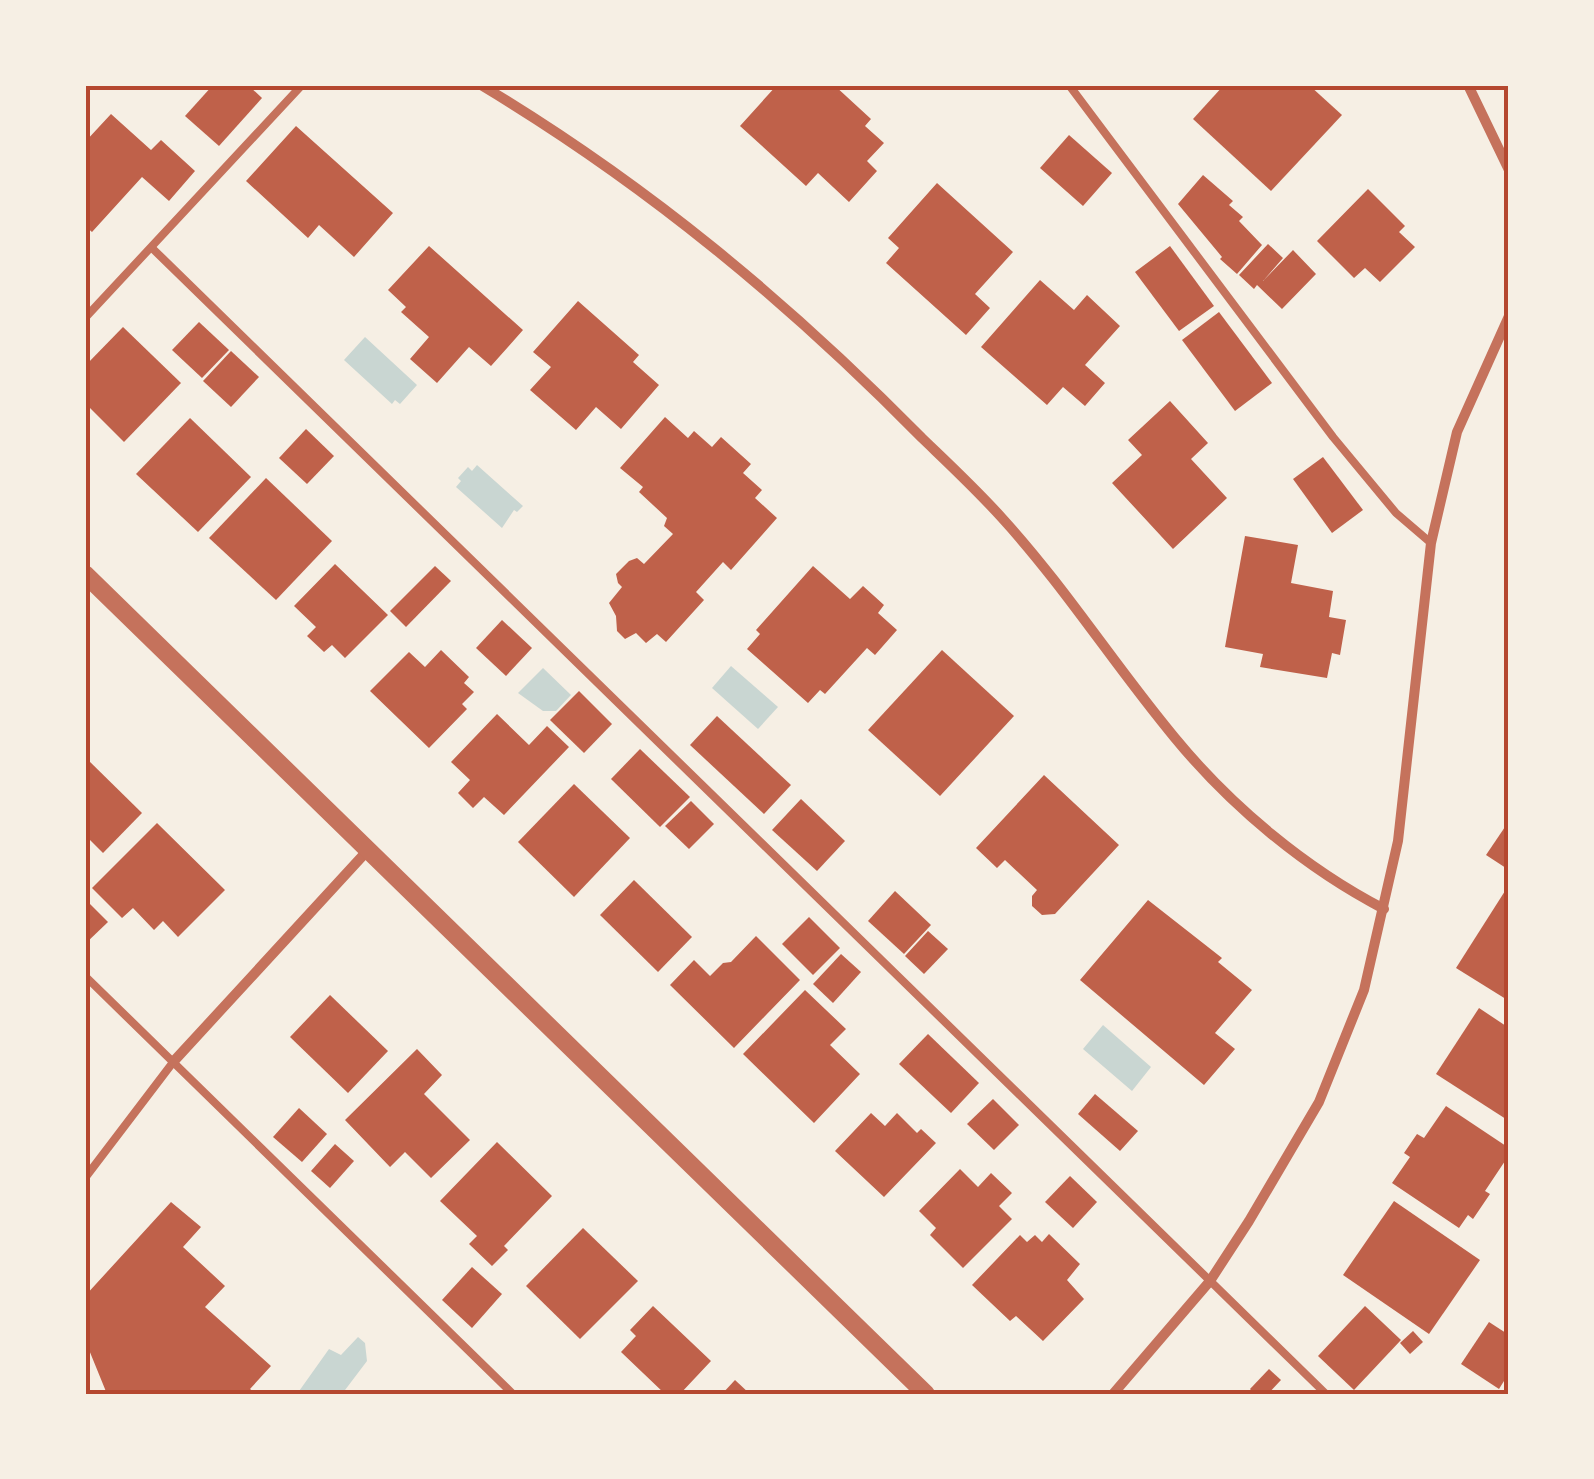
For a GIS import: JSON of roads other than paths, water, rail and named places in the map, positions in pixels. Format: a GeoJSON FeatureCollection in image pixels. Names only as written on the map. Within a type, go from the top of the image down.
{"type":"FeatureCollection","features":[{"type":"Feature","properties":{"kind":"street"},"geometry":{"type":"LineString","coordinates":[[481,85],[618,174],[752,277],[844,359],[1003,519],[1176,740],[1254,820],[1348,890],[1384,909]]}},
{"type":"Feature","properties":{"kind":"street"},"geometry":{"type":"LineString","coordinates":[[1468,85],[1509,170]]}},
{"type":"Feature","properties":{"kind":"street"},"geometry":{"type":"LineString","coordinates":[[1113,1394],[1210,1281],[1319,1102],[1364,990],[1398,842],[1431,543],[1457,432],[1509,316]]}},
{"type":"Feature","properties":{"kind":"street"},"geometry":{"type":"LineString","coordinates":[[85,574],[926,1394]]}},
{"type":"Feature","properties":{"kind":"street"},"geometry":{"type":"LineString","coordinates":[[174,1062],[368,850]]}},
{"type":"Feature","properties":{"kind":"lane"},"geometry":{"type":"LineString","coordinates":[[85,318],[302,85]]}},
{"type":"Feature","properties":{"kind":"lane"},"geometry":{"type":"LineString","coordinates":[[1069,85],[1333,437],[1396,513],[1431,543]]}},
{"type":"Feature","properties":{"kind":"lane"},"geometry":{"type":"LineString","coordinates":[[152,248],[1326,1394]]}},
{"type":"Feature","properties":{"kind":"lane"},"geometry":{"type":"LineString","coordinates":[[85,976],[513,1394]]}},
{"type":"Feature","properties":{"kind":"lane"},"geometry":{"type":"LineString","coordinates":[[85,1178],[174,1062]]}}]}
